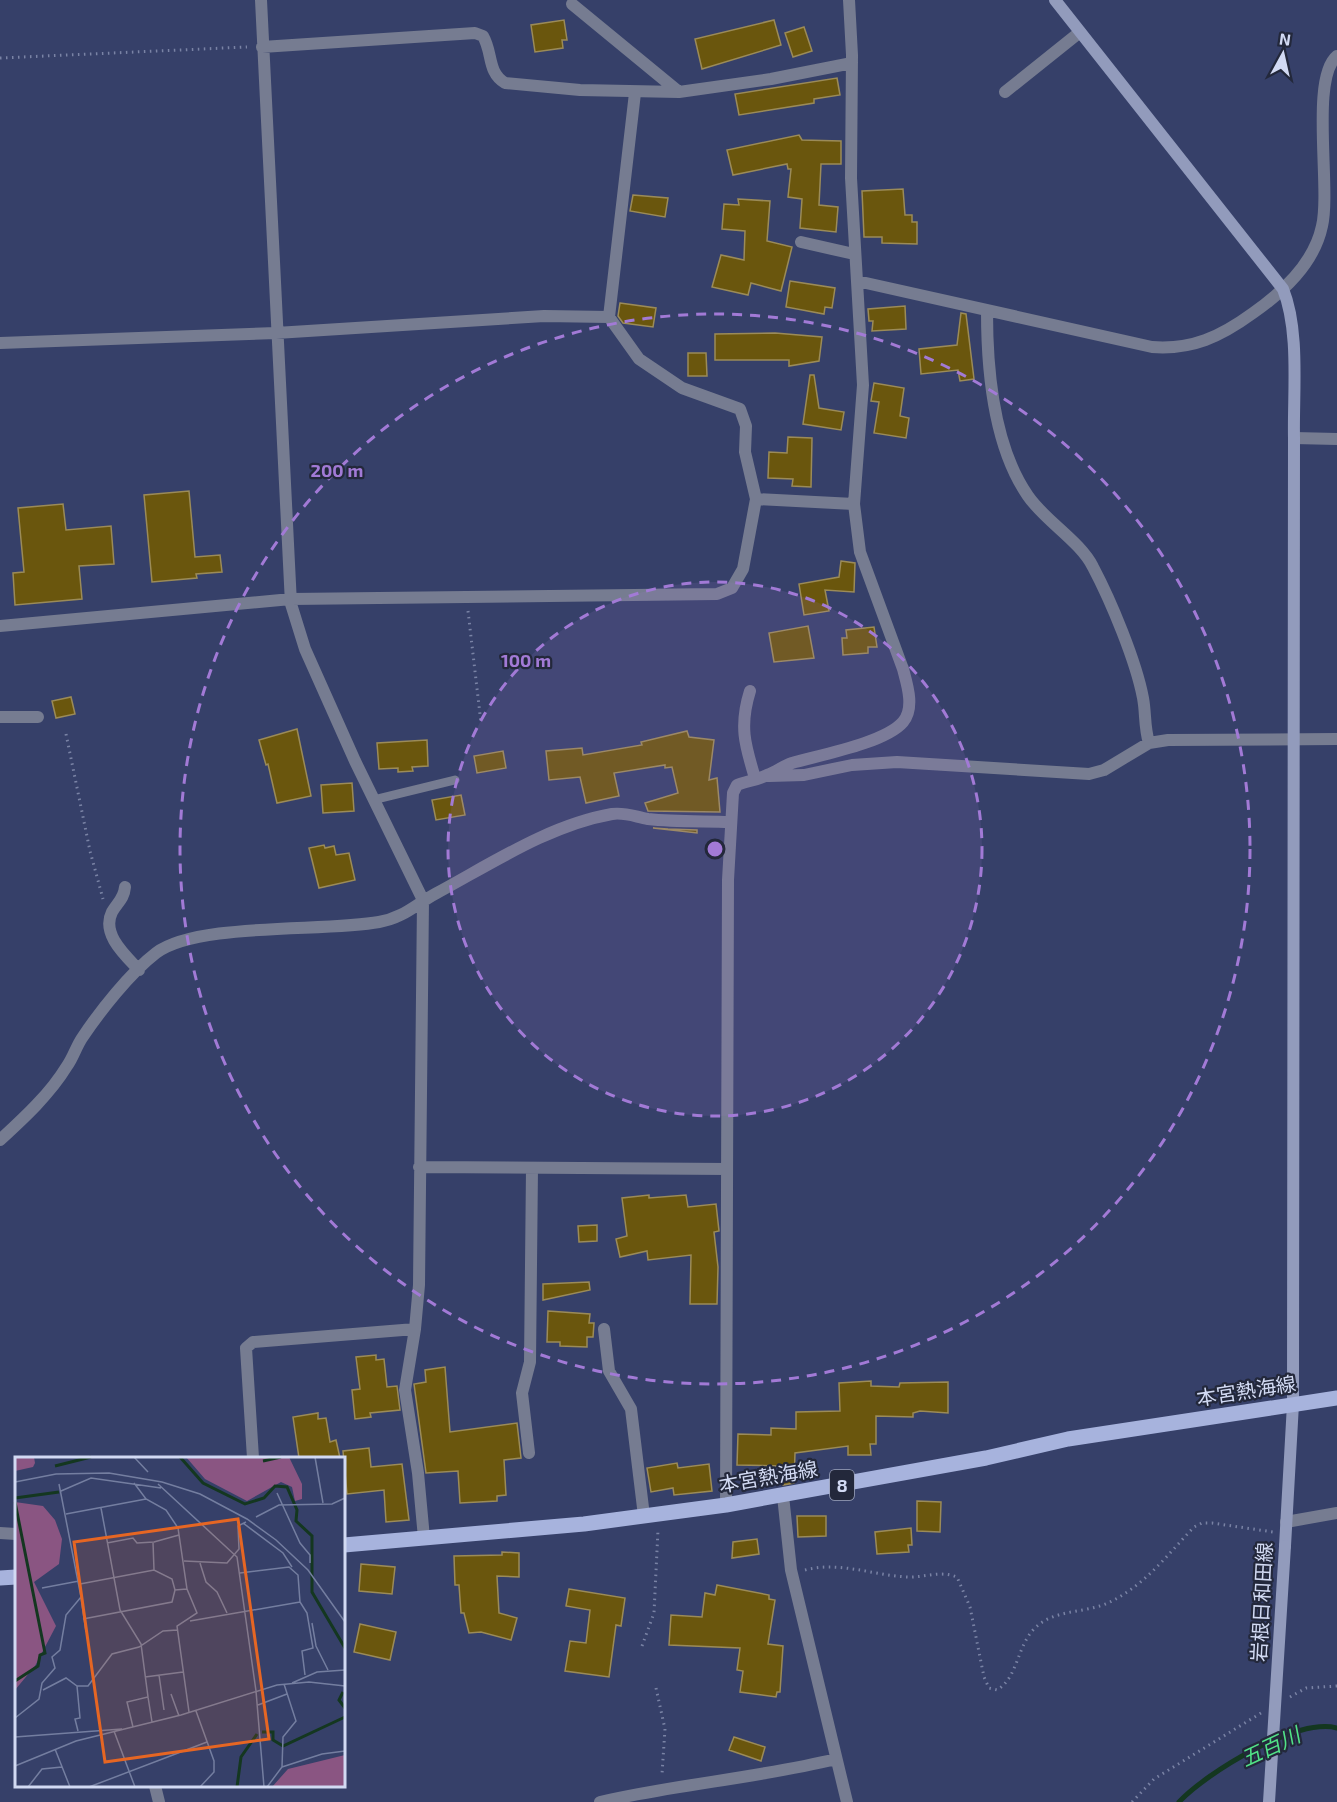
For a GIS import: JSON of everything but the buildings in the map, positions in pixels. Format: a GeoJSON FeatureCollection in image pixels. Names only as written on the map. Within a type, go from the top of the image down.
{"type":"FeatureCollection","features":[{"type":"Feature","properties":{"kind":"main road","name":"本宮熱海線"},"geometry":{"type":"LineString","coordinates":[[345,1545],[584,1524],[726,1505],[986,1458],[1068,1439],[1337,1398]]}},
{"type":"Feature","properties":{"kind":"main road"},"geometry":{"type":"LineString","coordinates":[[0,1578],[15,1577]]}},
{"type":"Feature","properties":{"kind":"street"},"geometry":{"type":"LineString","coordinates":[[261,0],[291,599],[305,649],[373,800],[423,900],[419,1285],[415,1329],[405,1390],[418,1473],[424,1538]]}},
{"type":"Feature","properties":{"kind":"street"},"geometry":{"type":"LineString","coordinates":[[726,1505],[730,822],[733,793],[737,785],[789,764],[866,742],[896,728],[907,716],[908,686],[860,552],[854,504],[863,385],[851,178],[852,63],[849,0]]}},
{"type":"Feature","properties":{"kind":"street"},"geometry":{"type":"LineString","coordinates":[[1055,0],[1283,289]]}},
{"type":"Feature","properties":{"kind":"street"},"geometry":{"type":"LineString","coordinates":[[572,4],[679,92]]}},
{"type":"Feature","properties":{"kind":"street"},"geometry":{"type":"LineString","coordinates":[[1005,92],[1080,32]]}},
{"type":"Feature","properties":{"kind":"street"},"geometry":{"type":"LineString","coordinates":[[262,47],[475,33],[483,36],[488,44],[493,73],[505,83],[635,93],[679,92],[771,80],[852,63]]}},
{"type":"Feature","properties":{"kind":"street"},"geometry":{"type":"LineString","coordinates":[[857,281],[1107,339],[1152,347],[1181,348],[1204,342],[1228,331],[1283,289],[1298,274],[1316,243],[1322,226],[1326,191],[1323,120],[1325,80],[1328,67],[1337,56]]}},
{"type":"Feature","properties":{"kind":"street"},"geometry":{"type":"LineString","coordinates":[[0,626],[291,599],[717,594],[732,588],[743,569],[756,499],[745,452],[746,426],[740,409],[682,388],[639,359],[609,317],[635,93]]}},
{"type":"Feature","properties":{"kind":"street"},"geometry":{"type":"LineString","coordinates":[[801,242],[855,254]]}},
{"type":"Feature","properties":{"kind":"street","name":"岩根日和田線"},"geometry":{"type":"LineString","coordinates":[[1269,1802],[1293,1404],[1294,438],[1292,329],[1289,304],[1283,289]]}},
{"type":"Feature","properties":{"kind":"street"},"geometry":{"type":"LineString","coordinates":[[987,312],[987,351],[993,402],[1016,475],[1029,497],[1091,563],[1108,596],[1139,682],[1144,700],[1144,726],[1149,743]]}},
{"type":"Feature","properties":{"kind":"street"},"geometry":{"type":"LineString","coordinates":[[0,343],[276,333],[544,316],[609,317]]}},
{"type":"Feature","properties":{"kind":"street"},"geometry":{"type":"LineString","coordinates":[[1294,438],[1337,439]]}},
{"type":"Feature","properties":{"kind":"street"},"geometry":{"type":"LineString","coordinates":[[756,499],[854,504]]}},
{"type":"Feature","properties":{"kind":"street"},"geometry":{"type":"LineString","coordinates":[[750,691],[743,712],[744,741],[760,777]]}},
{"type":"Feature","properties":{"kind":"street"},"geometry":{"type":"LineString","coordinates":[[0,717],[38,717]]}},
{"type":"Feature","properties":{"kind":"street"},"geometry":{"type":"LineString","coordinates":[[760,777],[804,775],[852,765],[897,762],[1089,774],[1104,770],[1149,743],[1168,740],[1337,739]]}},
{"type":"Feature","properties":{"kind":"street"},"geometry":{"type":"LineString","coordinates":[[0,1140],[35,1107],[67,1067],[81,1040],[101,1013],[139,970],[158,952],[173,944],[218,933],[381,922],[402,916],[423,900],[557,831],[614,814],[626,813],[646,819],[730,822]]}},
{"type":"Feature","properties":{"kind":"street"},"geometry":{"type":"LineString","coordinates":[[125,887],[124,897],[115,907],[109,921],[109,928],[120,949],[139,970]]}},
{"type":"Feature","properties":{"kind":"street"},"geometry":{"type":"LineString","coordinates":[[419,1167],[727,1169]]}},
{"type":"Feature","properties":{"kind":"street"},"geometry":{"type":"LineString","coordinates":[[529,1453],[522,1393],[530,1362],[532,1168]]}},
{"type":"Feature","properties":{"kind":"street"},"geometry":{"type":"LineString","coordinates":[[253,1457],[246,1348],[253,1342],[415,1329]]}},
{"type":"Feature","properties":{"kind":"street"},"geometry":{"type":"LineString","coordinates":[[604,1329],[609,1371],[631,1410],[651,1515]]}},
{"type":"Feature","properties":{"kind":"street"},"geometry":{"type":"LineString","coordinates":[[783,1496],[792,1574],[847,1802]]}},
{"type":"Feature","properties":{"kind":"street"},"geometry":{"type":"LineString","coordinates":[[1285,1533],[1337,1513]]}},
{"type":"Feature","properties":{"kind":"street"},"geometry":{"type":"LineString","coordinates":[[0,1533],[15,1534]]}},
{"type":"Feature","properties":{"kind":"street"},"geometry":{"type":"LineString","coordinates":[[600,1802],[661,1788],[806,1766],[836,1759]]}},
{"type":"Feature","properties":{"kind":"street"},"geometry":{"type":"LineString","coordinates":[[155,1787],[159,1802]]}},
{"type":"Feature","properties":{"kind":"lane"},"geometry":{"type":"LineString","coordinates":[[373,800],[455,780]]}},
{"type":"Feature","properties":{"kind":"path"},"geometry":{"type":"LineString","coordinates":[[0,58],[262,47]]}},
{"type":"Feature","properties":{"kind":"path"},"geometry":{"type":"LineString","coordinates":[[466,596],[481,723]]}},
{"type":"Feature","properties":{"kind":"path"},"geometry":{"type":"LineString","coordinates":[[66,734],[90,851],[109,921]]}},
{"type":"Feature","properties":{"kind":"path"},"geometry":{"type":"LineString","coordinates":[[642,1646],[654,1613],[651,1515]]}},
{"type":"Feature","properties":{"kind":"path"},"geometry":{"type":"LineString","coordinates":[[792,1574],[816,1567],[835,1566],[909,1577],[939,1573],[957,1578],[970,1607],[984,1677],[989,1688],[997,1690],[1008,1681],[1023,1643],[1034,1629],[1052,1617],[1112,1601],[1154,1571],[1194,1527],[1202,1523],[1212,1523],[1285,1533]]}},
{"type":"Feature","properties":{"kind":"path"},"geometry":{"type":"LineString","coordinates":[[1286,1699],[1306,1688],[1337,1686]]}},
{"type":"Feature","properties":{"kind":"path"},"geometry":{"type":"LineString","coordinates":[[656,1688],[665,1730],[661,1788]]}},
{"type":"Feature","properties":{"kind":"path"},"geometry":{"type":"LineString","coordinates":[[1132,1802],[1154,1779],[1266,1710]]}},
{"type":"Feature","properties":{"kind":"waterway","name":"五百川"},"geometry":{"type":"LineString","coordinates":[[1179,1802],[1209,1777],[1253,1750],[1299,1731],[1320,1727],[1337,1728]]}}]}
